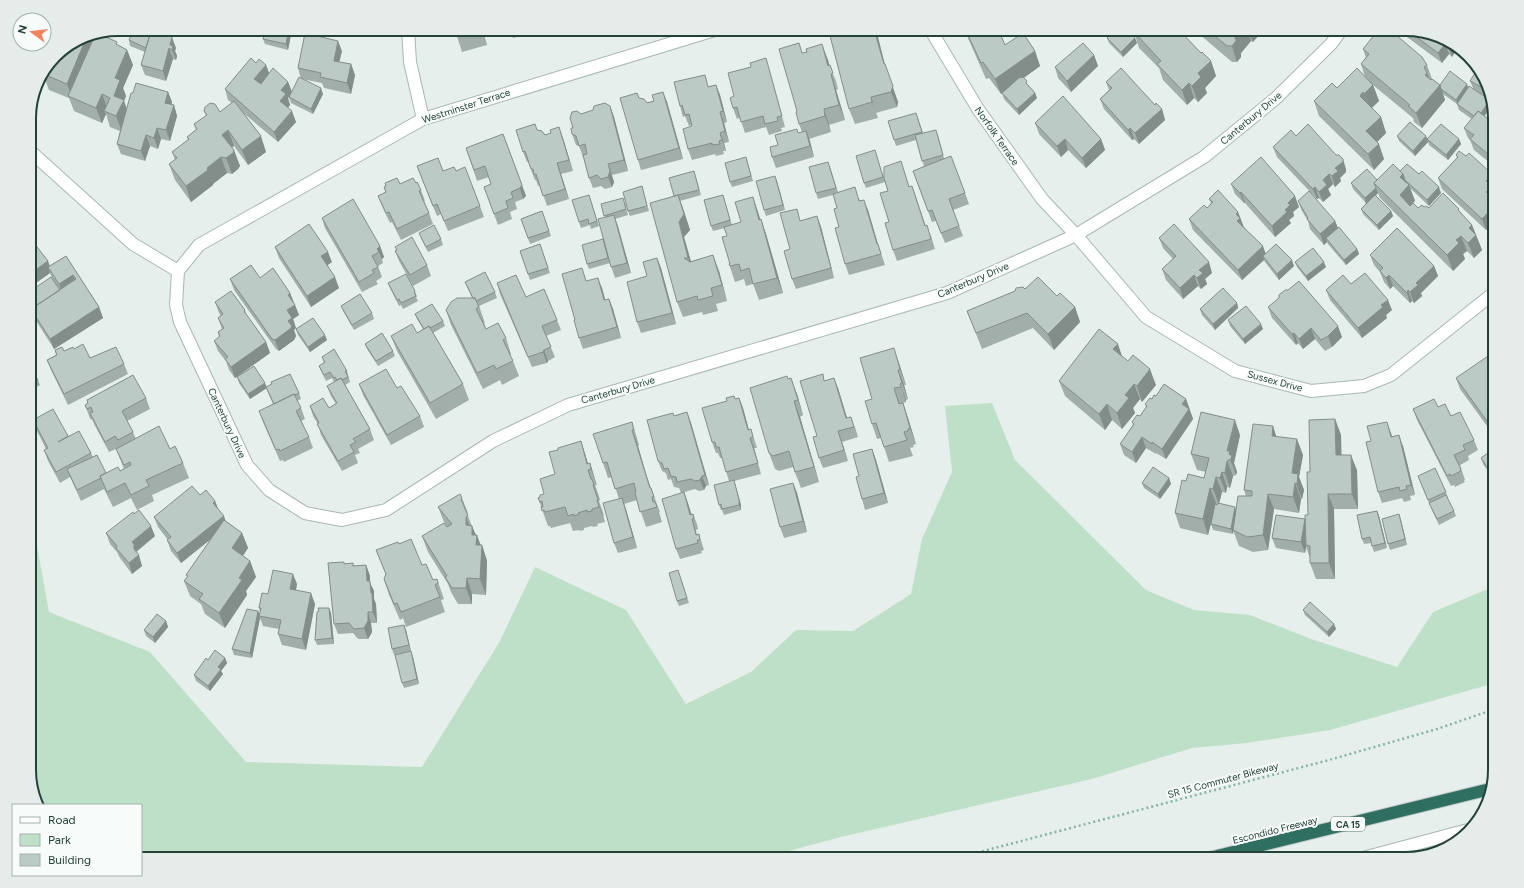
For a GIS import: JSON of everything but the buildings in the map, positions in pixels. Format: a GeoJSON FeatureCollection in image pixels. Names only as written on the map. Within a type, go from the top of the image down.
{"type":"FeatureCollection","features":[{"type":"Feature","properties":{"kind":"highway","name":"Escondido Freeway"},"geometry":{"type":"LineString","coordinates":[[1234,852],[1485,790]]}},
{"type":"Feature","properties":{"kind":"street"},"geometry":{"type":"LineString","coordinates":[[408,36],[410,62],[423,119]]}},
{"type":"Feature","properties":{"kind":"street","name":"Westminster Terrace"},"geometry":{"type":"LineString","coordinates":[[178,271],[199,245],[423,119],[695,36]]}},
{"type":"Feature","properties":{"kind":"street","name":"Norfolk Terrace"},"geometry":{"type":"LineString","coordinates":[[934,36],[978,110],[1042,199],[1076,235]]}},
{"type":"Feature","properties":{"kind":"street","name":"Canterbury Drive"},"geometry":{"type":"LineString","coordinates":[[178,271],[176,305],[180,322],[247,465],[269,490],[305,513],[342,520],[386,510],[493,440],[568,405],[947,293],[1076,235],[1204,157],[1275,99],[1331,44],[1337,36]]}},
{"type":"Feature","properties":{"kind":"street"},"geometry":{"type":"LineString","coordinates":[[36,156],[133,244],[178,271]]}},
{"type":"Feature","properties":{"kind":"street","name":"Sussex Drive"},"geometry":{"type":"LineString","coordinates":[[1076,235],[1146,317],[1235,371],[1311,391],[1364,386],[1390,375],[1488,298]]}},
{"type":"Feature","properties":{"kind":"street"},"geometry":{"type":"LineString","coordinates":[[1385,852],[1459,832]]}},
{"type":"Feature","properties":{"kind":"path","name":"SR 15 Commuter Bikeway"},"geometry":{"type":"LineString","coordinates":[[980,852],[1329,760],[1437,729],[1488,711]]}},
{"type":"Feature","properties":{"kind":"green space"},"geometry":{"type":"Polygon","coordinates":[[[992,403],[1015,460],[1146,590],[1194,610],[1250,615],[1311,639],[1397,667],[1433,612],[1488,589],[1488,685],[1330,730],[1247,743],[1192,748],[1092,779],[841,837],[785,852],[142,852],[142,804],[43,804],[40,797],[36,776],[36,540],[49,612],[150,652],[246,762],[422,767],[500,641],[535,567],[626,610],[686,704],[751,672],[796,630],[853,631],[911,594],[922,539],[952,472],[945,406],[992,403]]]}}]}
